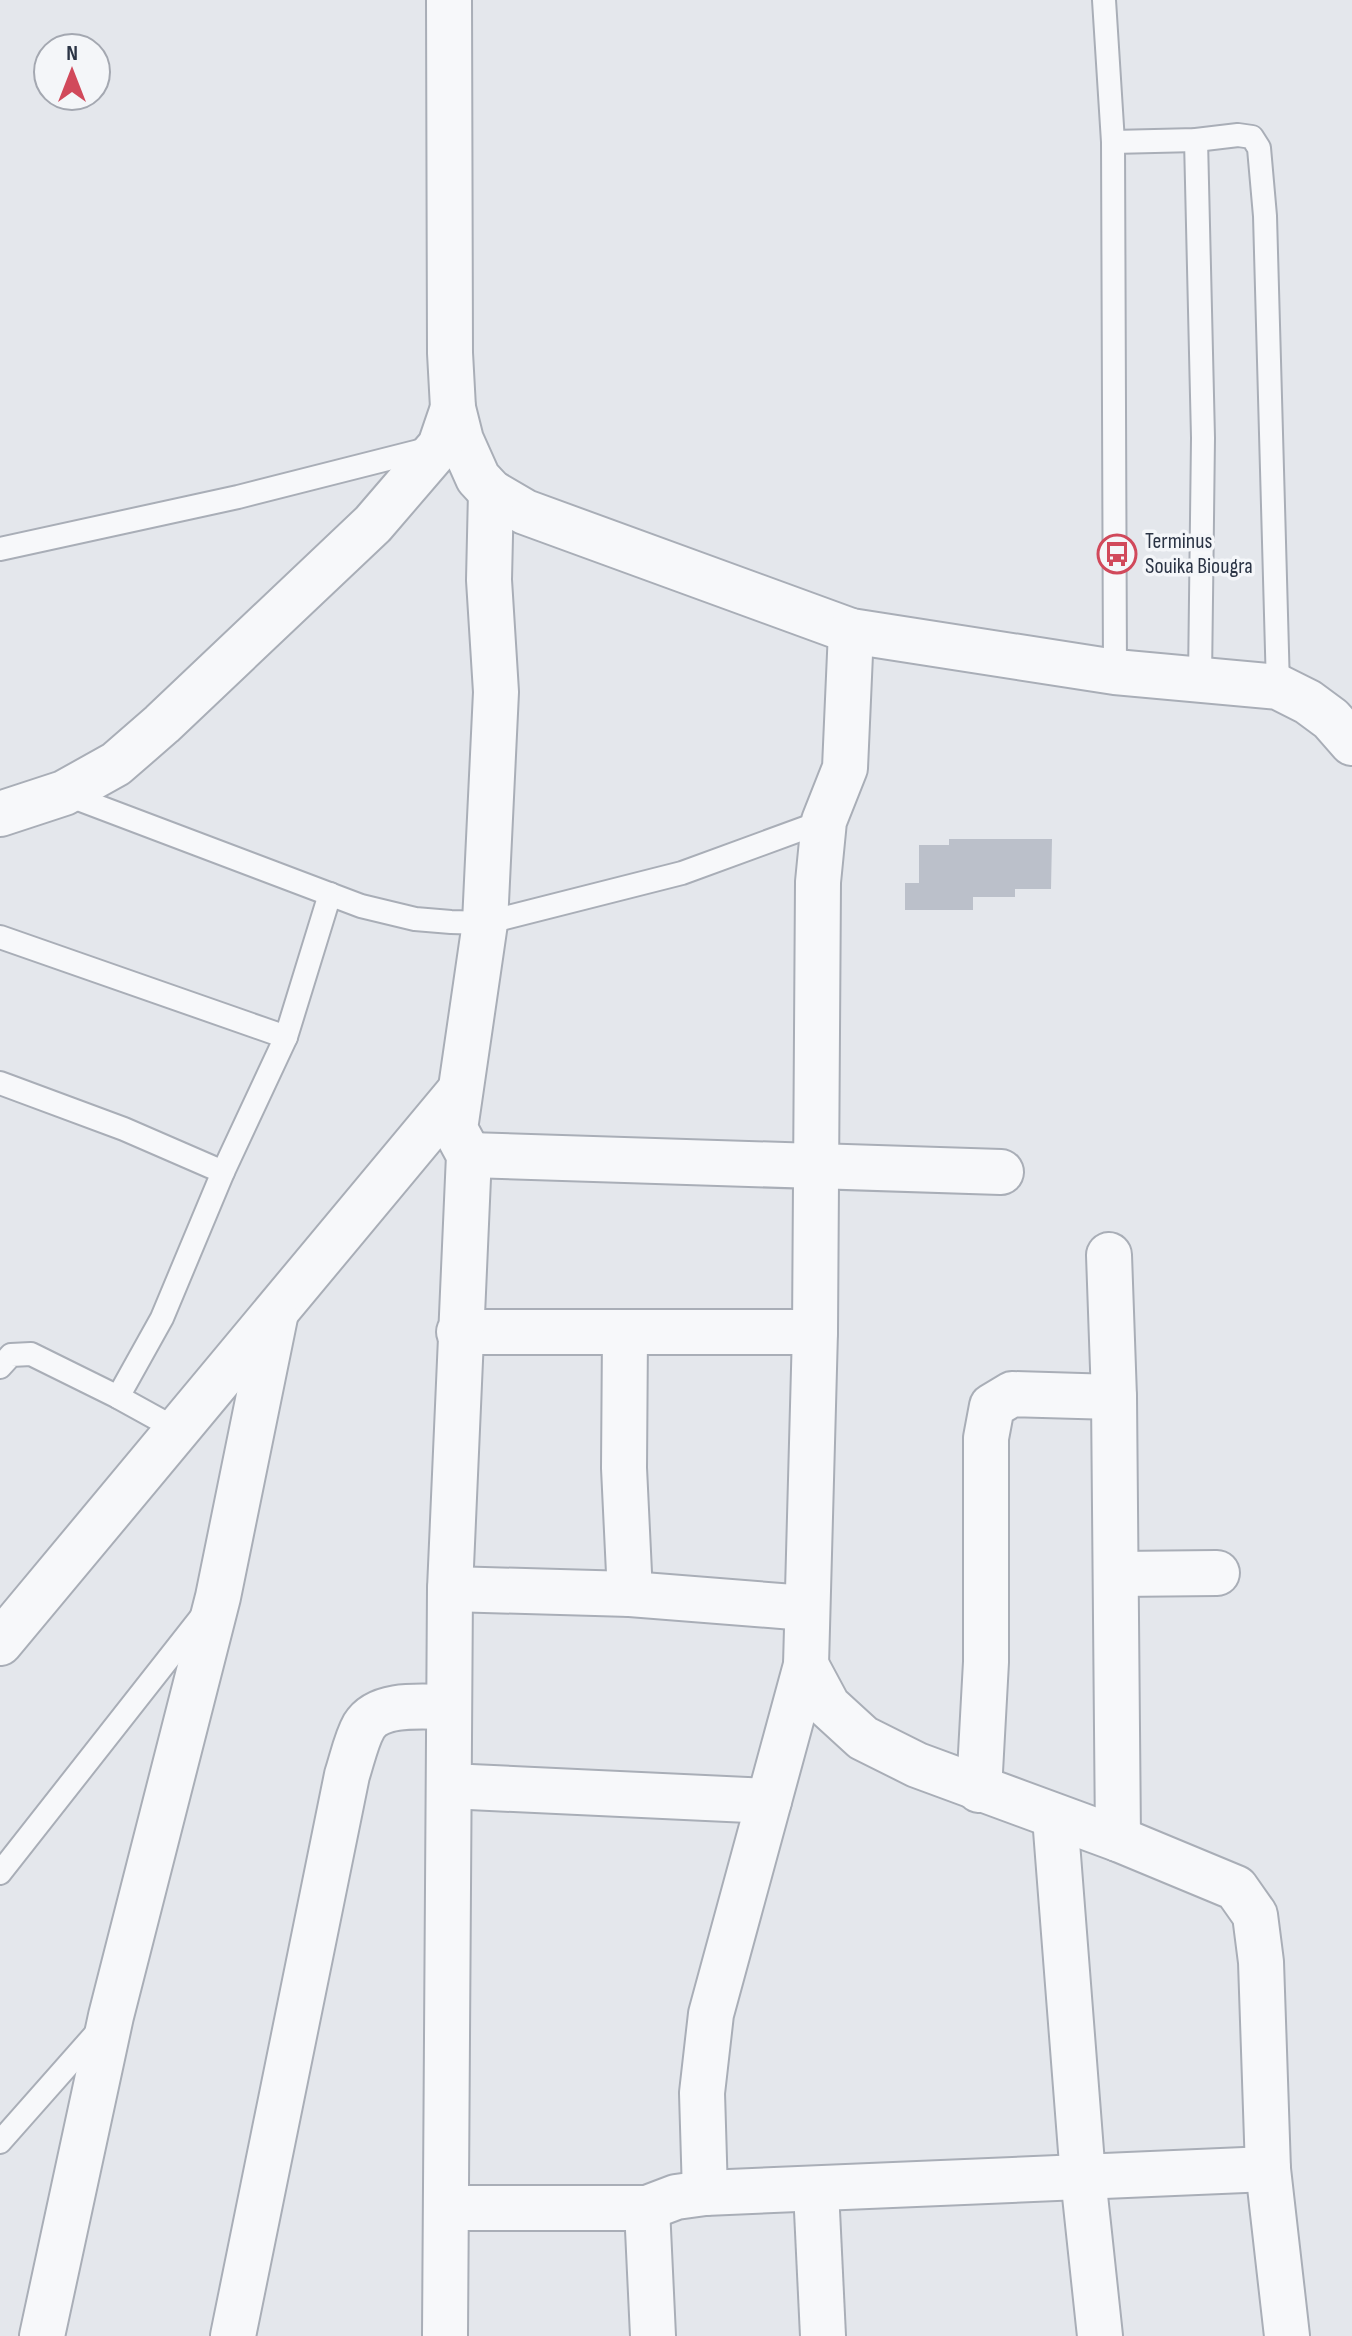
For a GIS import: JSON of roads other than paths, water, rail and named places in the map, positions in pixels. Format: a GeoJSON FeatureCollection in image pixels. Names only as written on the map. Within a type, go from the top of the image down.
{"type":"FeatureCollection","features":[{"type":"Feature","properties":{"kind":"street"},"geometry":{"type":"LineString","coordinates":[[0,814],[64,793],[116,764],[373,524],[446,427],[450,353],[449,0]]}},
{"type":"Feature","properties":{"kind":"street"},"geometry":{"type":"LineString","coordinates":[[446,427],[461,440],[478,478],[505,503],[564,529],[851,631],[1115,672],[1278,687],[1308,702],[1331,719],[1352,743]]}},
{"type":"Feature","properties":{"kind":"street"},"geometry":{"type":"LineString","coordinates":[[445,2336],[449,2208],[450,1589],[469,1155],[455,1129],[457,1094],[485,923],[496,692],[489,580],[491,492]]}},
{"type":"Feature","properties":{"kind":"street"},"geometry":{"type":"LineString","coordinates":[[705,2193],[702,2093],[711,2014],[806,1665],[815,1332],[818,882],[824,821],[845,768],[851,631]]}},
{"type":"Feature","properties":{"kind":"street"},"geometry":{"type":"LineString","coordinates":[[0,1643],[176,1429],[275,1317],[457,1094]]}},
{"type":"Feature","properties":{"kind":"street"},"geometry":{"type":"LineString","coordinates":[[469,1155],[815,1163],[1001,1172]]}},
{"type":"Feature","properties":{"kind":"street"},"geometry":{"type":"LineString","coordinates":[[1109,1255],[1117,1574],[1118,1839]]}},
{"type":"Feature","properties":{"kind":"street"},"geometry":{"type":"LineString","coordinates":[[42,2336],[111,2016],[218,1597],[275,1317]]}},
{"type":"Feature","properties":{"kind":"street"},"geometry":{"type":"LineString","coordinates":[[459,1332],[815,1332]]}},
{"type":"Feature","properties":{"kind":"street"},"geometry":{"type":"LineString","coordinates":[[625,1333],[624,1468],[630,1594]]}},
{"type":"Feature","properties":{"kind":"street"},"geometry":{"type":"LineString","coordinates":[[979,1790],[986,1662],[986,1438],[992,1406],[1000,1398],[1032,1393],[1114,1397]]}},
{"type":"Feature","properties":{"kind":"street"},"geometry":{"type":"LineString","coordinates":[[1117,1574],[1217,1573]]}},
{"type":"Feature","properties":{"kind":"street"},"geometry":{"type":"LineString","coordinates":[[450,1589],[630,1594],[806,1608]]}},
{"type":"Feature","properties":{"kind":"street"},"geometry":{"type":"LineString","coordinates":[[806,1665],[828,1706],[863,1738],[917,1765],[979,1790],[1118,1839],[1236,1888],[1255,1915],[1261,1962],[1268,2169],[1287,2336]]}},
{"type":"Feature","properties":{"kind":"street"},"geometry":{"type":"LineString","coordinates":[[233,2336],[347,1775],[364,1724],[378,1714],[400,1708],[449,1707]]}},
{"type":"Feature","properties":{"kind":"street"},"geometry":{"type":"LineString","coordinates":[[449,1786],[769,1801]]}},
{"type":"Feature","properties":{"kind":"street"},"geometry":{"type":"LineString","coordinates":[[1055,1817],[1083,2177],[1100,2336]]}},
{"type":"Feature","properties":{"kind":"street"},"geometry":{"type":"LineString","coordinates":[[449,2208],[647,2208],[676,2197],[705,2193],[1268,2169]]}},
{"type":"Feature","properties":{"kind":"street"},"geometry":{"type":"LineString","coordinates":[[816,2190],[823,2336]]}},
{"type":"Feature","properties":{"kind":"street"},"geometry":{"type":"LineString","coordinates":[[647,2208],[653,2336]]}},
{"type":"Feature","properties":{"kind":"lane"},"geometry":{"type":"LineString","coordinates":[[1104,0],[1113,142],[1115,672]]}},
{"type":"Feature","properties":{"kind":"lane"},"geometry":{"type":"LineString","coordinates":[[1113,142],[1196,140],[1238,135],[1252,137],[1259,148],[1265,216],[1278,687]]}},
{"type":"Feature","properties":{"kind":"lane"},"geometry":{"type":"LineString","coordinates":[[1196,140],[1203,438],[1200,679]]}},
{"type":"Feature","properties":{"kind":"lane"},"geometry":{"type":"LineString","coordinates":[[0,549],[238,497],[446,427]]}},
{"type":"Feature","properties":{"kind":"lane"},"geometry":{"type":"LineString","coordinates":[[64,793],[330,894],[401,917],[485,923],[682,873],[824,821]]}},
{"type":"Feature","properties":{"kind":"lane"},"geometry":{"type":"LineString","coordinates":[[118,1397],[162,1318],[223,1172],[286,1037],[330,894]]}},
{"type":"Feature","properties":{"kind":"lane"},"geometry":{"type":"LineString","coordinates":[[0,937],[286,1037]]}},
{"type":"Feature","properties":{"kind":"lane"},"geometry":{"type":"LineString","coordinates":[[0,1083],[124,1129],[223,1172]]}},
{"type":"Feature","properties":{"kind":"lane"},"geometry":{"type":"LineString","coordinates":[[0,1367],[11,1355],[31,1354],[69,1370],[176,1429]]}},
{"type":"Feature","properties":{"kind":"lane"},"geometry":{"type":"LineString","coordinates":[[0,1873],[218,1597]]}},
{"type":"Feature","properties":{"kind":"lane"},"geometry":{"type":"LineString","coordinates":[[0,2142],[111,2016]]}},
{"type":"Feature","properties":{"kind":"place","name":"Terminus Souika Biougra"},"geometry":{"type":"Point","coordinates":[1117,554]}}]}
